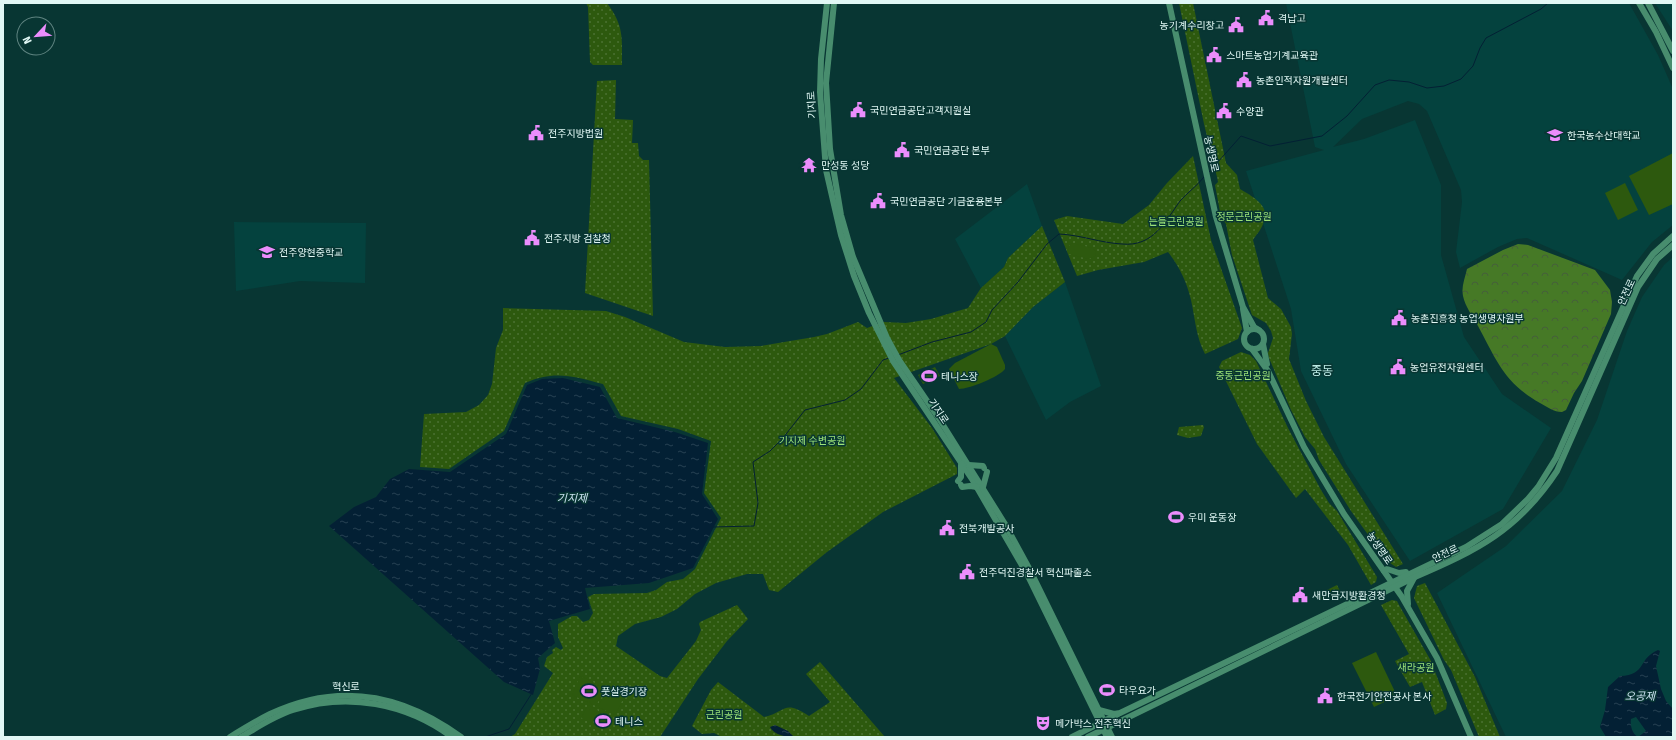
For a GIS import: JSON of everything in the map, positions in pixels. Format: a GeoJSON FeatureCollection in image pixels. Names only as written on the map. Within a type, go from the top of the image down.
{"type":"FeatureCollection","features":[{"type":"Feature","properties":{"kind":"street","name":"기지로"},"geometry":{"type":"LineString","coordinates":[[827,3],[821,59],[820,92],[826,170],[841,236],[854,276],[879,327],[899,360],[908,379],[962,464],[980,487]]}},
{"type":"Feature","properties":{"kind":"street","name":"기지로"},"geometry":{"type":"LineString","coordinates":[[834,3],[826,83],[831,156],[841,215],[879,327]]}},
{"type":"Feature","properties":{"kind":"street","name":"농생명로"},"geometry":{"type":"LineString","coordinates":[[1169,3],[1210,193],[1228,262],[1243,307]]}},
{"type":"Feature","properties":{"kind":"street"},"geometry":{"type":"LineString","coordinates":[[1639,3],[1664,48],[1673,68]]}},
{"type":"Feature","properties":{"kind":"street"},"geometry":{"type":"LineString","coordinates":[[1648,3],[1673,51]]}},
{"type":"Feature","properties":{"kind":"street","name":"안전로"},"geometry":{"type":"LineString","coordinates":[[1093,736],[1395,587],[1413,575],[1466,547],[1492,531],[1512,516],[1538,487],[1556,458],[1629,292],[1648,261],[1673,236]]}},
{"type":"Feature","properties":{"kind":"street","name":"안전로"},"geometry":{"type":"LineString","coordinates":[[1120,713],[1390,582],[1413,575],[1466,554],[1495,537],[1519,518],[1543,493],[1567,451],[1638,287],[1657,259],[1673,245]]}},
{"type":"Feature","properties":{"kind":"street"},"geometry":{"type":"LineString","coordinates":[[1243,307],[1254,327],[1259,330],[1264,338],[1263,344],[1268,372]]}},
{"type":"Feature","properties":{"kind":"street"},"geometry":{"type":"LineString","coordinates":[[1243,307],[1247,332],[1244,338],[1245,343],[1252,349],[1268,372]]}},
{"type":"Feature","properties":{"kind":"street"},"geometry":{"type":"LineString","coordinates":[[1247,332],[1253,329],[1259,330]]}},
{"type":"Feature","properties":{"kind":"street"},"geometry":{"type":"LineString","coordinates":[[1252,349],[1256,349],[1263,344]]}},
{"type":"Feature","properties":{"kind":"street","name":"농생명로"},"geometry":{"type":"LineString","coordinates":[[1268,372],[1317,469],[1344,514],[1410,610],[1437,658],[1471,737]]}},
{"type":"Feature","properties":{"kind":"street","name":"기지로"},"geometry":{"type":"LineString","coordinates":[[908,379],[969,466],[1030,570],[1102,722],[1113,737]]}},
{"type":"Feature","properties":{"kind":"street"},"geometry":{"type":"LineString","coordinates":[[962,464],[959,483],[962,487],[980,487],[986,470],[983,466],[969,466]]}},
{"type":"Feature","properties":{"kind":"street"},"geometry":{"type":"LineString","coordinates":[[1384,571],[1387,569],[1413,575],[1407,591],[1410,610]]}},
{"type":"Feature","properties":{"kind":"street","name":"혁신로"},"geometry":{"type":"LineString","coordinates":[[230,737],[286,707],[308,700],[339,695],[379,698],[403,704],[424,713],[451,735]]}},
{"type":"Feature","properties":{"kind":"street","name":"혁신로"},"geometry":{"type":"LineString","coordinates":[[241,737],[269,720],[292,710],[323,702],[358,701],[401,710],[421,718],[451,735],[461,737]]}},
{"type":"Feature","properties":{"kind":"street"},"geometry":{"type":"LineString","coordinates":[[1088,729],[1097,711],[1114,714],[1120,713]]}},
{"type":"Feature","properties":{"kind":"street"},"geometry":{"type":"LineString","coordinates":[[1072,737],[1120,713]]}},
{"type":"Feature","properties":{"kind":"street"},"geometry":{"type":"LineString","coordinates":[[1113,737],[1117,727],[1124,720]]}},
{"type":"Feature","properties":{"kind":"street","name":"기지로"},"geometry":{"type":"LineString","coordinates":[[1106,729],[1107,737]]}},
{"type":"Feature","properties":{"kind":"street"},"geometry":{"type":"LineString","coordinates":[[1093,736],[1101,737]]}},
{"type":"Feature","properties":{"kind":"shaded area"},"geometry":{"type":"Polygon","coordinates":[[[1286,3],[1629,3],[1658,55],[1673,89],[1673,225],[1652,242],[1622,280],[1527,238],[1517,239],[1498,247],[1460,268],[1456,252],[1462,202],[1461,190],[1427,111],[1419,104],[1408,101],[1362,119],[1333,147],[1364,139],[1415,120],[1441,185],[1441,255],[1464,337],[1502,394],[1551,428],[1503,509],[1410,561],[1346,464],[1301,371],[1291,309],[1246,171],[1324,150],[1315,147],[1286,3]]]}},
{"type":"Feature","properties":{"kind":"shaded area"},"geometry":{"type":"Polygon","coordinates":[[[1655,3],[1673,3],[1673,31],[1671,28],[1655,3]]]}},
{"type":"Feature","properties":{"kind":"shaded area"},"geometry":{"type":"Polygon","coordinates":[[[1027,184],[1042,226],[1008,258],[1004,267],[981,288],[955,239],[1027,184]]]}},
{"type":"Feature","properties":{"kind":"shaded area"},"geometry":{"type":"Polygon","coordinates":[[[234,222],[366,223],[365,283],[300,281],[236,291],[234,222]]]}},
{"type":"Feature","properties":{"kind":"shaded area"},"geometry":{"type":"Polygon","coordinates":[[[1673,257],[1673,737],[1506,737],[1437,593],[1506,546],[1562,491],[1597,420],[1627,331],[1642,297],[1664,265],[1673,257]]]}},
{"type":"Feature","properties":{"kind":"shaded area"},"geometry":{"type":"Polygon","coordinates":[[[1065,282],[1101,386],[1070,402],[1046,420],[1005,336],[1033,307],[1065,282]]]}},
{"type":"Feature","properties":{"kind":"green space"},"geometry":{"type":"Polygon","coordinates":[[[586,3],[607,3],[613,11],[617,18],[621,32],[622,65],[593,65],[590,62],[588,7],[586,3]]]}},
{"type":"Feature","properties":{"kind":"green space","name":"정문근린공원"},"geometry":{"type":"Polygon","coordinates":[[[1179,3],[1193,3],[1226,163],[1237,175],[1240,189],[1260,203],[1265,212],[1265,218],[1262,226],[1253,240],[1268,298],[1281,309],[1291,327],[1292,334],[1289,359],[1306,401],[1324,437],[1403,564],[1396,567],[1387,561],[1351,511],[1319,460],[1315,449],[1305,437],[1291,410],[1269,358],[1268,353],[1273,338],[1271,331],[1266,323],[1252,315],[1232,255],[1226,224],[1221,217],[1215,185],[1218,182],[1204,124],[1179,3]]]}},
{"type":"Feature","properties":{"kind":"green space"},"geometry":{"type":"Polygon","coordinates":[[[616,80],[615,119],[633,120],[632,143],[638,143],[639,156],[643,160],[649,160],[653,316],[585,293],[597,81],[616,80]]]}},
{"type":"Feature","properties":{"kind":"green space"},"geometry":{"type":"Polygon","coordinates":[[[1673,153],[1673,204],[1649,215],[1629,176],[1673,153]]]}},
{"type":"Feature","properties":{"kind":"green space","name":"는들근린공원"},"geometry":{"type":"Polygon","coordinates":[[[1193,156],[1211,240],[1242,328],[1238,339],[1205,354],[1198,334],[1191,300],[1185,281],[1176,263],[1168,252],[1144,262],[1098,270],[1077,276],[1054,220],[1067,216],[1123,224],[1149,205],[1167,183],[1193,156]]]}},
{"type":"Feature","properties":{"kind":"green space"},"geometry":{"type":"Polygon","coordinates":[[[1625,183],[1638,210],[1618,220],[1605,193],[1625,183]]]}},
{"type":"Feature","properties":{"kind":"green space","name":"기지제 수변공원"},"geometry":{"type":"Polygon","coordinates":[[[1042,226],[1065,282],[1033,307],[1005,336],[991,344],[894,378],[932,428],[957,468],[957,474],[883,512],[827,552],[778,592],[769,590],[763,574],[747,574],[716,583],[695,594],[677,609],[661,617],[635,624],[618,636],[616,646],[660,676],[667,678],[696,641],[701,630],[699,624],[700,622],[737,605],[748,619],[727,641],[698,679],[660,737],[510,737],[515,734],[553,673],[544,666],[547,657],[553,653],[552,650],[556,647],[561,650],[563,648],[558,637],[558,624],[572,616],[577,616],[583,622],[589,620],[593,613],[588,597],[594,594],[647,593],[656,590],[667,582],[683,579],[695,569],[721,518],[704,493],[711,441],[678,429],[621,416],[603,384],[573,377],[555,375],[535,379],[525,383],[504,431],[449,469],[420,467],[424,414],[466,412],[479,405],[488,395],[492,384],[496,348],[503,330],[503,308],[606,311],[625,317],[684,342],[725,347],[761,346],[827,334],[858,322],[867,328],[884,322],[906,323],[931,319],[968,308],[981,288],[1004,267],[1008,258],[1042,226]]]}},
{"type":"Feature","properties":{"kind":"green space"},"geometry":{"type":"Polygon","coordinates":[[[1072,243],[1093,248],[1096,252],[1095,256],[1089,259],[1069,254],[1068,247],[1072,243]]]}},
{"type":"Feature","properties":{"kind":"green space"},"geometry":{"type":"Polygon","coordinates":[[[1518,244],[1528,245],[1595,270],[1610,290],[1612,302],[1611,314],[1582,381],[1574,393],[1566,410],[1562,412],[1551,409],[1540,403],[1509,379],[1496,360],[1464,300],[1463,286],[1467,269],[1503,250],[1518,244]]]}},
{"type":"Feature","properties":{"kind":"green space"},"geometry":{"type":"Polygon","coordinates":[[[991,344],[997,347],[1005,365],[1005,369],[997,376],[984,382],[959,389],[949,369],[955,363],[991,344]]]}},
{"type":"Feature","properties":{"kind":"green space","name":"중동근린공원"},"geometry":{"type":"Polygon","coordinates":[[[1241,352],[1250,355],[1256,361],[1288,428],[1321,490],[1329,503],[1337,511],[1377,577],[1376,582],[1371,585],[1348,545],[1305,489],[1296,498],[1257,444],[1219,367],[1222,361],[1241,352]]]}},
{"type":"Feature","properties":{"kind":"green space","name":"테니스장"},"geometry":{"type":"Polygon","coordinates":[[[935,367],[940,376],[923,384],[918,375],[935,367]]]}},
{"type":"Feature","properties":{"kind":"green space"},"geometry":{"type":"Polygon","coordinates":[[[1203,425],[1204,427],[1201,436],[1188,438],[1177,435],[1179,427],[1203,425]]]}},
{"type":"Feature","properties":{"kind":"green space"},"geometry":{"type":"Polygon","coordinates":[[[1425,583],[1475,677],[1500,737],[1479,737],[1451,670],[1444,660],[1414,598],[1417,586],[1425,583]]]}},
{"type":"Feature","properties":{"kind":"green space"},"geometry":{"type":"Polygon","coordinates":[[[1337,585],[1340,591],[1319,601],[1317,595],[1337,585]]]}},
{"type":"Feature","properties":{"kind":"green space","name":"새라공원"},"geometry":{"type":"Polygon","coordinates":[[[1392,600],[1397,601],[1431,661],[1447,703],[1446,709],[1435,715],[1422,682],[1410,687],[1395,661],[1409,654],[1381,605],[1392,600]]]}},
{"type":"Feature","properties":{"kind":"green space"},"geometry":{"type":"Polygon","coordinates":[[[1376,652],[1397,696],[1374,707],[1352,663],[1376,652]]]}},
{"type":"Feature","properties":{"kind":"green space","name":"근린공원"},"geometry":{"type":"Polygon","coordinates":[[[820,662],[885,737],[722,737],[714,733],[702,734],[692,726],[711,690],[718,682],[764,717],[785,708],[794,708],[809,716],[830,702],[806,674],[820,662]]]}},
{"type":"Feature","properties":{"kind":"green space","name":"풋살경기장"},"geometry":{"type":"Polygon","coordinates":[[[580,676],[605,688],[596,706],[572,695],[580,676]]]}},
{"type":"Feature","properties":{"kind":"green space"},"geometry":{"type":"Polygon","coordinates":[[[607,689],[624,697],[615,715],[598,707],[607,689]]]}},
{"type":"Feature","properties":{"kind":"green space"},"geometry":{"type":"Polygon","coordinates":[[[588,705],[598,710],[591,723],[581,718],[588,705]]]}},
{"type":"Feature","properties":{"kind":"green space","name":"테니스"},"geometry":{"type":"Polygon","coordinates":[[[599,712],[612,719],[606,730],[593,724],[599,712]]]}},
{"type":"Feature","properties":{"kind":"water","name":"기지제"},"geometry":{"type":"Polygon","coordinates":[[[563,378],[600,387],[617,418],[675,432],[708,443],[702,494],[718,519],[693,568],[649,583],[585,588],[590,609],[549,621],[555,643],[538,658],[540,669],[533,695],[504,682],[329,526],[354,507],[376,497],[390,479],[409,469],[450,472],[506,434],[527,385],[542,379],[563,378]]]}},
{"type":"Feature","properties":{"kind":"water","name":"오공제"},"geometry":{"type":"Polygon","coordinates":[[[1658,650],[1660,651],[1656,666],[1661,689],[1666,701],[1673,709],[1673,737],[1638,737],[1606,737],[1600,727],[1605,710],[1608,687],[1620,676],[1629,675],[1638,670],[1651,654],[1658,650]],[[1636,717],[1631,719],[1631,727],[1634,734],[1638,737],[1646,731],[1636,717]]]}},
{"type":"Feature","properties":{"kind":"water"},"geometry":{"type":"Polygon","coordinates":[[[775,725],[788,731],[794,737],[777,734],[770,727],[775,725]]]}},
{"type":"Feature","properties":{"kind":"waterway"},"geometry":{"type":"LineString","coordinates":[[1209,172],[1241,136],[1270,146],[1322,136],[1347,116],[1375,85],[1389,80],[1409,82],[1427,88],[1444,86],[1461,79],[1473,66],[1480,48],[1486,38],[1541,9],[1548,3]]}},
{"type":"Feature","properties":{"kind":"waterway"},"geometry":{"type":"LineString","coordinates":[[898,355],[932,342],[971,332],[986,322],[992,310],[1018,282],[1047,244],[1059,234],[1122,244],[1142,242],[1157,232],[1180,201],[1204,177]]}},
{"type":"Feature","properties":{"kind":"waterway"},"geometry":{"type":"LineString","coordinates":[[713,527],[754,526],[758,503],[753,462],[770,451],[783,438],[805,410],[845,400],[861,389],[883,360],[889,358]]}},
{"type":"Feature","properties":{"kind":"waterway"},"geometry":{"type":"LineString","coordinates":[[485,737],[509,729],[532,693]]}},
{"type":"Feature","properties":{"kind":"place","name":"격납고"},"geometry":{"type":"Point","coordinates":[1266,18]}},
{"type":"Feature","properties":{"kind":"place","name":"농기계수리창고"},"geometry":{"type":"Point","coordinates":[1236,25]}},
{"type":"Feature","properties":{"kind":"place","name":"스마트농업기계교육관"},"geometry":{"type":"Point","coordinates":[1214,55]}},
{"type":"Feature","properties":{"kind":"place","name":"농촌인적자원개발센터"},"geometry":{"type":"Point","coordinates":[1244,80]}},
{"type":"Feature","properties":{"kind":"place","name":"국민연금공단고객지원실"},"geometry":{"type":"Point","coordinates":[858,110]}},
{"type":"Feature","properties":{"kind":"place","name":"수양관"},"geometry":{"type":"Point","coordinates":[1224,111]}},
{"type":"Feature","properties":{"kind":"place","name":"전주지방법원"},"geometry":{"type":"Point","coordinates":[536,133]}},
{"type":"Feature","properties":{"kind":"place","name":"한국농수산대학교"},"geometry":{"type":"Point","coordinates":[1555,135]}},
{"type":"Feature","properties":{"kind":"place","name":"국민연금공단 본부"},"geometry":{"type":"Point","coordinates":[902,150]}},
{"type":"Feature","properties":{"kind":"place","name":"만성동 성당"},"geometry":{"type":"Point","coordinates":[809,165]}},
{"type":"Feature","properties":{"kind":"place","name":"국민연금공단 기금운용본부"},"geometry":{"type":"Point","coordinates":[878,201]}},
{"type":"Feature","properties":{"kind":"place","name":"전주지방 검찰청"},"geometry":{"type":"Point","coordinates":[532,238]}},
{"type":"Feature","properties":{"kind":"place","name":"전주양현중학교"},"geometry":{"type":"Point","coordinates":[267,252]}},
{"type":"Feature","properties":{"kind":"place","name":"농촌진흥청 농업생명자원부"},"geometry":{"type":"Point","coordinates":[1399,318]}},
{"type":"Feature","properties":{"kind":"place","name":"농업유전자원센터"},"geometry":{"type":"Point","coordinates":[1398,367]}},
{"type":"Feature","properties":{"kind":"place","name":"테니스장"},"geometry":{"type":"Point","coordinates":[929,376]}},
{"type":"Feature","properties":{"kind":"place","name":"우미 운동장"},"geometry":{"type":"Point","coordinates":[1176,517]}},
{"type":"Feature","properties":{"kind":"place","name":"전북개발공사"},"geometry":{"type":"Point","coordinates":[947,528]}},
{"type":"Feature","properties":{"kind":"place","name":"전주덕진경찰서 혁신파출소"},"geometry":{"type":"Point","coordinates":[967,572]}},
{"type":"Feature","properties":{"kind":"place","name":"새만금지방환경청"},"geometry":{"type":"Point","coordinates":[1300,595]}},
{"type":"Feature","properties":{"kind":"place","name":"타우요가"},"geometry":{"type":"Point","coordinates":[1107,690]}},
{"type":"Feature","properties":{"kind":"place","name":"풋살경기장"},"geometry":{"type":"Point","coordinates":[589,691]}},
{"type":"Feature","properties":{"kind":"place","name":"한국전기안전공사 본사"},"geometry":{"type":"Point","coordinates":[1325,696]}},
{"type":"Feature","properties":{"kind":"place","name":"테니스"},"geometry":{"type":"Point","coordinates":[603,721]}},
{"type":"Feature","properties":{"kind":"place","name":"메가박스 전주혁신"},"geometry":{"type":"Point","coordinates":[1043,723]}},
{"type":"Feature","properties":{"kind":"district","name":"중동"},"geometry":{"type":"Point","coordinates":[1322,371]}}]}
